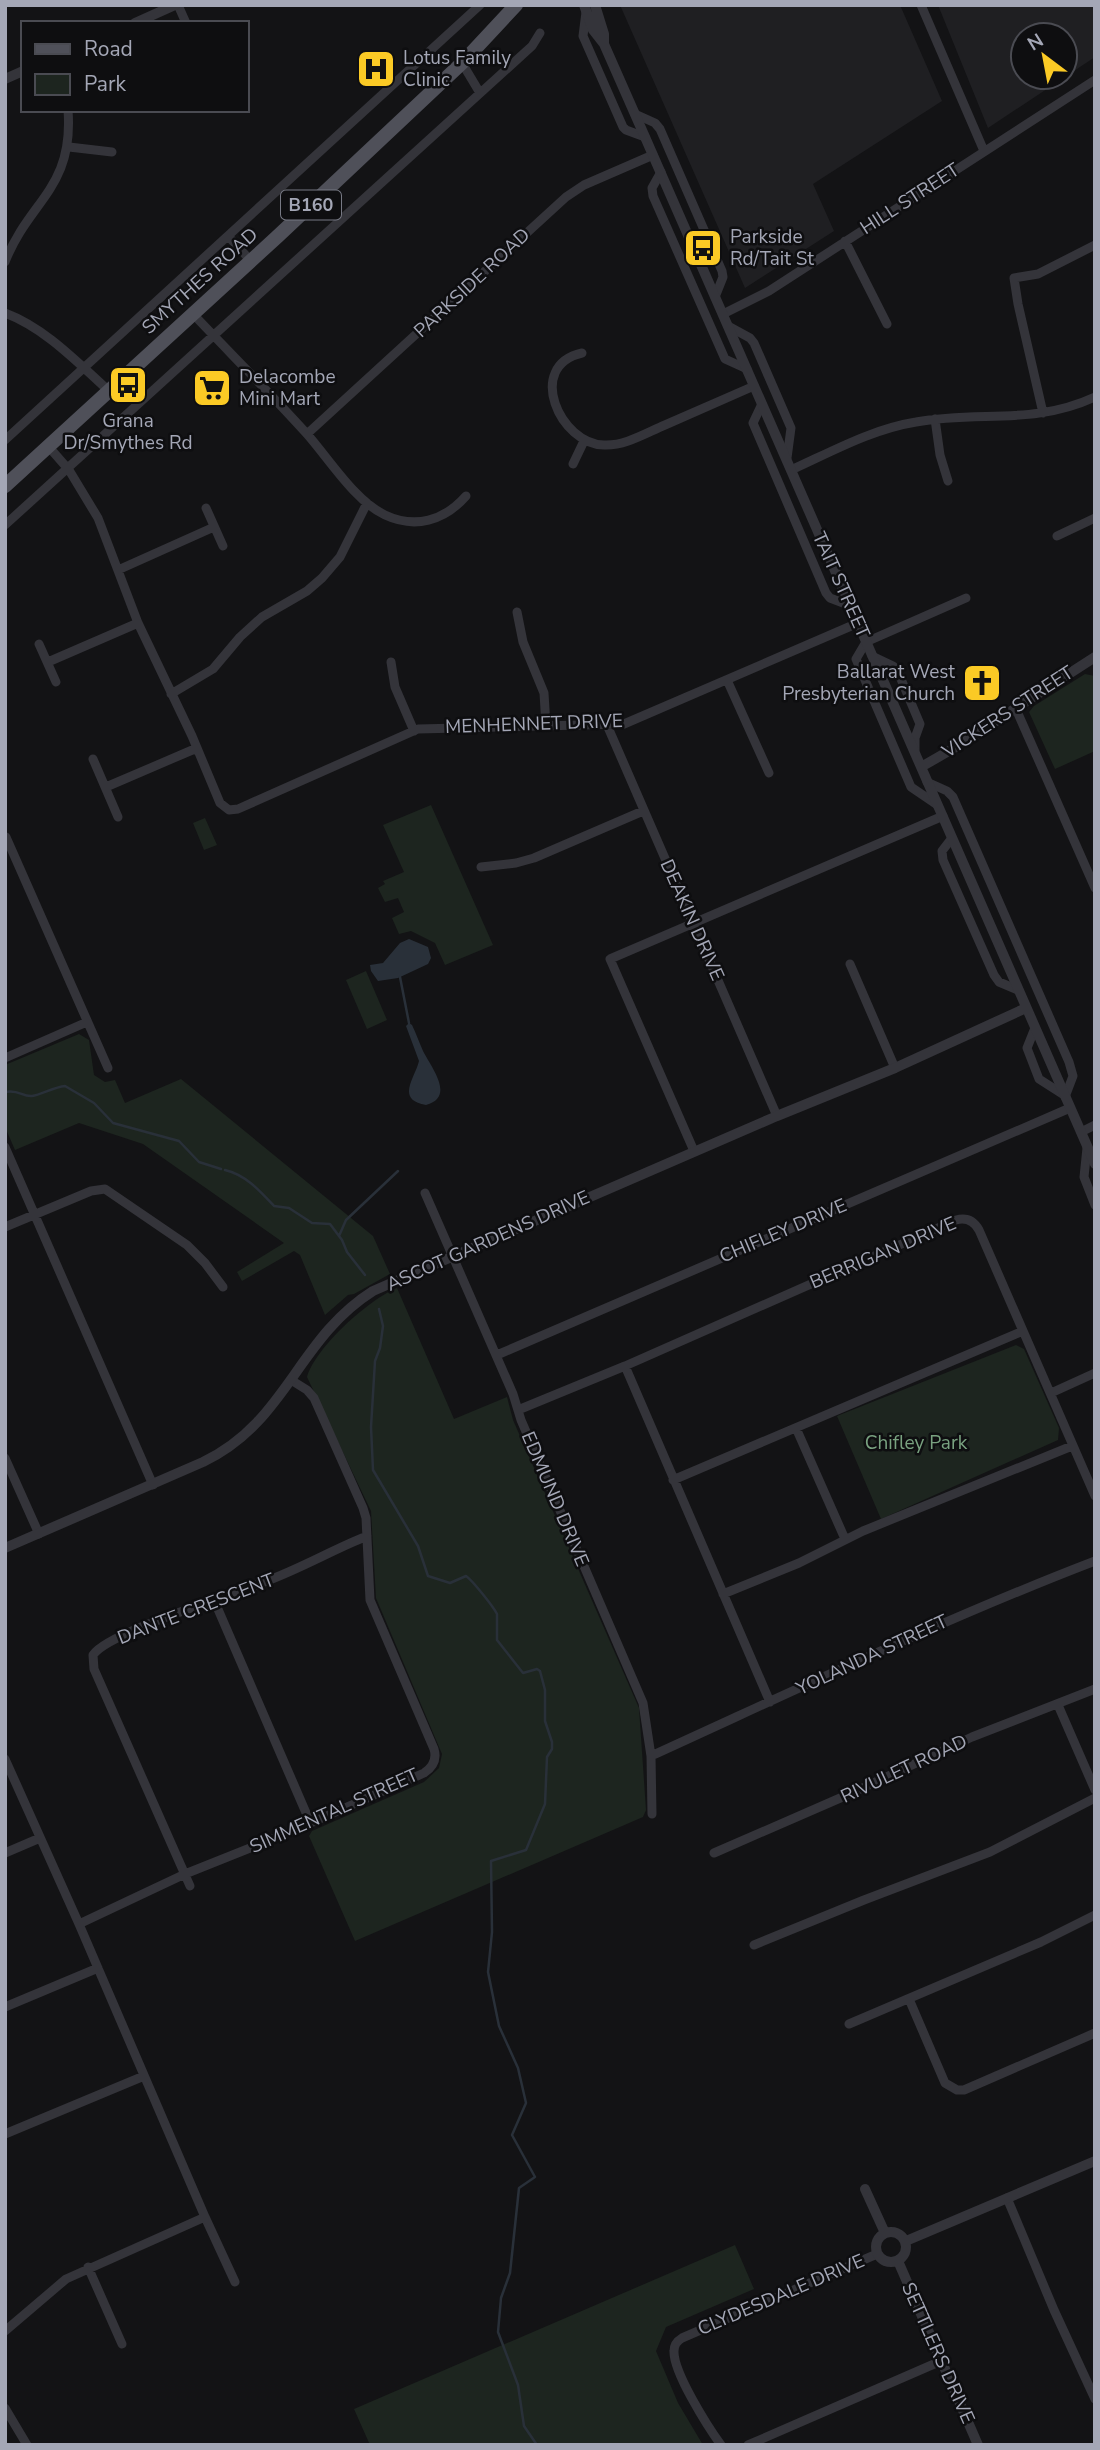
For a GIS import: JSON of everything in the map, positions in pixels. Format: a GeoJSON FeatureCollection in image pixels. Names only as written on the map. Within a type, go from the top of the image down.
{"type":"FeatureCollection","features":[{"type":"Feature","properties":{"kind":"main road","name":"SMYTHES ROAD"},"geometry":{"type":"LineString","coordinates":[[5,486],[251,261],[462,64],[513,10],[522,5]]}},
{"type":"Feature","properties":{"kind":"street"},"geometry":{"type":"LineString","coordinates":[[140,21],[177,5],[185,21]]}},
{"type":"Feature","properties":{"kind":"street"},"geometry":{"type":"LineString","coordinates":[[5,440],[480,5]]}},
{"type":"Feature","properties":{"kind":"street"},"geometry":{"type":"LineString","coordinates":[[921,5],[984,151]]}},
{"type":"Feature","properties":{"kind":"street"},"geometry":{"type":"LineString","coordinates":[[588,7],[583,36],[623,127],[645,137]]}},
{"type":"Feature","properties":{"kind":"street","name":"TAIT STREET"},"geometry":{"type":"LineString","coordinates":[[588,7],[596,34],[604,44],[661,172],[1095,1164]]}},
{"type":"Feature","properties":{"kind":"street"},"geometry":{"type":"LineString","coordinates":[[5,525],[534,44],[540,33]]}},
{"type":"Feature","properties":{"kind":"street"},"geometry":{"type":"LineString","coordinates":[[462,64],[480,93]]}},
{"type":"Feature","properties":{"kind":"street"},"geometry":{"type":"LineString","coordinates":[[5,79],[21,72]]}},
{"type":"Feature","properties":{"kind":"street","name":"HILL STREET"},"geometry":{"type":"LineString","coordinates":[[723,314],[769,290],[1095,80]]}},
{"type":"Feature","properties":{"kind":"street"},"geometry":{"type":"LineString","coordinates":[[5,262],[25,225],[56,181],[68,147],[68,112]]}},
{"type":"Feature","properties":{"kind":"street"},"geometry":{"type":"LineString","coordinates":[[635,114],[660,128],[722,271],[723,277],[715,297]]}},
{"type":"Feature","properties":{"kind":"street"},"geometry":{"type":"LineString","coordinates":[[68,147],[112,152]]}},
{"type":"Feature","properties":{"kind":"street","name":"PARKSIDE ROAD"},"geometry":{"type":"LineString","coordinates":[[307,434],[566,197],[584,185],[653,155]]}},
{"type":"Feature","properties":{"kind":"street"},"geometry":{"type":"LineString","coordinates":[[661,172],[652,188],[653,194],[680,258],[725,359],[747,369]]}},
{"type":"Feature","properties":{"kind":"street"},"geometry":{"type":"LineString","coordinates":[[5,245],[25,225]]}},
{"type":"Feature","properties":{"kind":"street"},"geometry":{"type":"LineString","coordinates":[[229,237],[251,261]]}},
{"type":"Feature","properties":{"kind":"street"},"geometry":{"type":"LineString","coordinates":[[845,242],[887,324]]}},
{"type":"Feature","properties":{"kind":"street"},"geometry":{"type":"LineString","coordinates":[[1043,413],[1016,298],[1014,278],[1038,274],[1095,244]]}},
{"type":"Feature","properties":{"kind":"street"},"geometry":{"type":"LineString","coordinates":[[5,302],[11,313],[40,331],[108,390]]}},
{"type":"Feature","properties":{"kind":"street"},"geometry":{"type":"LineString","coordinates":[[5,313],[17,317]]}},
{"type":"Feature","properties":{"kind":"street"},"geometry":{"type":"LineString","coordinates":[[193,314],[307,434],[367,503],[392,518],[419,523],[444,514],[466,496]]}},
{"type":"Feature","properties":{"kind":"street"},"geometry":{"type":"LineString","coordinates":[[728,326],[752,340],[785,414],[791,429],[787,444],[789,465],[901,425],[935,419],[1014,417],[1043,413],[1095,397]]}},
{"type":"Feature","properties":{"kind":"street"},"geometry":{"type":"LineString","coordinates":[[582,353],[570,357],[560,365],[553,376],[551,387],[556,403],[573,434],[584,441],[601,445],[622,443],[754,386]]}},
{"type":"Feature","properties":{"kind":"street"},"geometry":{"type":"LineString","coordinates":[[762,404],[752,423],[826,593],[832,599],[851,606]]}},
{"type":"Feature","properties":{"kind":"street"},"geometry":{"type":"LineString","coordinates":[[935,419],[940,455],[948,481]]}},
{"type":"Feature","properties":{"kind":"street"},"geometry":{"type":"LineString","coordinates":[[573,464],[584,441]]}},
{"type":"Feature","properties":{"kind":"street"},"geometry":{"type":"LineString","coordinates":[[48,446],[67,468],[98,518],[138,623],[197,748],[106,787]]}},
{"type":"Feature","properties":{"kind":"street"},"geometry":{"type":"LineString","coordinates":[[171,694],[213,669],[262,617],[307,591],[322,578],[340,557],[367,503]]}},
{"type":"Feature","properties":{"kind":"street"},"geometry":{"type":"LineString","coordinates":[[206,508],[223,546]]}},
{"type":"Feature","properties":{"kind":"street"},"geometry":{"type":"LineString","coordinates":[[1057,536],[1095,518]]}},
{"type":"Feature","properties":{"kind":"street"},"geometry":{"type":"LineString","coordinates":[[118,570],[214,527]]}},
{"type":"Feature","properties":{"kind":"street"},"geometry":{"type":"LineString","coordinates":[[694,1151],[610,959],[940,810],[913,789],[857,663],[857,654],[866,642],[965,598]]}},
{"type":"Feature","properties":{"kind":"street"},"geometry":{"type":"LineString","coordinates":[[517,612],[523,642],[544,693],[546,726]]}},
{"type":"Feature","properties":{"kind":"street"},"geometry":{"type":"LineString","coordinates":[[48,662],[138,623]]}},
{"type":"Feature","properties":{"kind":"street","name":"MENHENNET DRIVE"},"geometry":{"type":"LineString","coordinates":[[197,748],[220,803],[231,808],[248,804],[426,728],[627,723],[858,623]]}},
{"type":"Feature","properties":{"kind":"street"},"geometry":{"type":"LineString","coordinates":[[39,643],[56,682]]}},
{"type":"Feature","properties":{"kind":"street"},"geometry":{"type":"LineString","coordinates":[[872,656],[894,667],[898,673],[920,724],[915,738],[915,754]]}},
{"type":"Feature","properties":{"kind":"street","name":"VICKERS STREET"},"geometry":{"type":"LineString","coordinates":[[921,766],[954,748],[1095,657]]}},
{"type":"Feature","properties":{"kind":"street"},"geometry":{"type":"LineString","coordinates":[[391,662],[395,687],[414,731]]}},
{"type":"Feature","properties":{"kind":"street"},"geometry":{"type":"LineString","coordinates":[[727,680],[769,773]]}},
{"type":"Feature","properties":{"kind":"street"},"geometry":{"type":"LineString","coordinates":[[1016,709],[1095,888]]}},
{"type":"Feature","properties":{"kind":"street","name":"DEAKIN DRIVE"},"geometry":{"type":"LineString","coordinates":[[607,725],[777,1115]]}},
{"type":"Feature","properties":{"kind":"street"},"geometry":{"type":"LineString","coordinates":[[93,759],[118,817]]}},
{"type":"Feature","properties":{"kind":"street"},"geometry":{"type":"LineString","coordinates":[[928,782],[953,797],[1059,1037],[1073,1073],[1066,1100],[1037,1076],[1027,1048],[1035,1028]]}},
{"type":"Feature","properties":{"kind":"street"},"geometry":{"type":"LineString","coordinates":[[481,867],[534,858],[643,811]]}},
{"type":"Feature","properties":{"kind":"street"},"geometry":{"type":"LineString","coordinates":[[6,837],[108,1068]]}},
{"type":"Feature","properties":{"kind":"street"},"geometry":{"type":"LineString","coordinates":[[952,838],[942,851],[943,860],[993,975],[999,982],[1018,990]]}},
{"type":"Feature","properties":{"kind":"street"},"geometry":{"type":"LineString","coordinates":[[850,964],[895,1068]]}},
{"type":"Feature","properties":{"kind":"street","name":"ASCOT GARDENS DRIVE"},"geometry":{"type":"LineString","coordinates":[[5,1548],[214,1458],[236,1444],[269,1412],[324,1333],[355,1303],[381,1287],[777,1115],[895,1068],[1026,1008]]}},
{"type":"Feature","properties":{"kind":"street"},"geometry":{"type":"LineString","coordinates":[[5,1058],[87,1022]]}},
{"type":"Feature","properties":{"kind":"street","name":"CHIFLEY DRIVE"},"geometry":{"type":"LineString","coordinates":[[496,1355],[1066,1100]]}},
{"type":"Feature","properties":{"kind":"street"},"geometry":{"type":"LineString","coordinates":[[1081,1132],[1095,1125]]}},
{"type":"Feature","properties":{"kind":"street"},"geometry":{"type":"LineString","coordinates":[[5,1147],[153,1485]]}},
{"type":"Feature","properties":{"kind":"street"},"geometry":{"type":"LineString","coordinates":[[1087,1147],[1084,1178],[1095,1205]]}},
{"type":"Feature","properties":{"kind":"street"},"geometry":{"type":"LineString","coordinates":[[5,1227],[91,1191],[106,1189],[187,1245],[223,1287]]}},
{"type":"Feature","properties":{"kind":"street","name":"EDMUND DRIVE"},"geometry":{"type":"LineString","coordinates":[[425,1193],[643,1703],[651,1756],[652,1814]]}},
{"type":"Feature","properties":{"kind":"street","name":"BERRIGAN DRIVE"},"geometry":{"type":"LineString","coordinates":[[518,1410],[960,1219],[970,1220],[977,1226],[1095,1496]]}},
{"type":"Feature","properties":{"kind":"street"},"geometry":{"type":"LineString","coordinates":[[673,1480],[1023,1331]]}},
{"type":"Feature","properties":{"kind":"street"},"geometry":{"type":"LineString","coordinates":[[625,1366],[770,1702]]}},
{"type":"Feature","properties":{"kind":"street"},"geometry":{"type":"LineString","coordinates":[[1051,1393],[1095,1373]]}},
{"type":"Feature","properties":{"kind":"street","name":"SIMMENTAL STREET"},"geometry":{"type":"LineString","coordinates":[[79,1924],[185,1874],[297,1834],[310,1822],[426,1771],[435,1760],[434,1749],[370,1600],[363,1508],[314,1398],[291,1380]]}},
{"type":"Feature","properties":{"kind":"street"},"geometry":{"type":"LineString","coordinates":[[796,1427],[845,1539]]}},
{"type":"Feature","properties":{"kind":"street"},"geometry":{"type":"LineString","coordinates":[[723,1594],[799,1563],[845,1539],[1072,1446]]}},
{"type":"Feature","properties":{"kind":"street"},"geometry":{"type":"LineString","coordinates":[[5,1458],[38,1534]]}},
{"type":"Feature","properties":{"kind":"street","name":"DANTE CRESCENT"},"geometry":{"type":"LineString","coordinates":[[185,1874],[94,1669],[92,1657],[104,1644],[289,1572],[367,1536]]}},
{"type":"Feature","properties":{"kind":"street","name":"YOLANDA STREET"},"geometry":{"type":"LineString","coordinates":[[651,1756],[930,1627],[1095,1561]]}},
{"type":"Feature","properties":{"kind":"street"},"geometry":{"type":"LineString","coordinates":[[214,1600],[310,1822]]}},
{"type":"Feature","properties":{"kind":"street","name":"RIVULET ROAD"},"geometry":{"type":"LineString","coordinates":[[714,1853],[972,1737],[1095,1689]]}},
{"type":"Feature","properties":{"kind":"street"},"geometry":{"type":"LineString","coordinates":[[1058,1704],[1095,1790]]}},
{"type":"Feature","properties":{"kind":"street"},"geometry":{"type":"LineString","coordinates":[[5,1759],[235,2282]]}},
{"type":"Feature","properties":{"kind":"street"},"geometry":{"type":"LineString","coordinates":[[754,1945],[990,1852],[1095,1798]]}},
{"type":"Feature","properties":{"kind":"street"},"geometry":{"type":"LineString","coordinates":[[5,1853],[40,1838]]}},
{"type":"Feature","properties":{"kind":"street"},"geometry":{"type":"LineString","coordinates":[[185,1874],[190,1886]]}},
{"type":"Feature","properties":{"kind":"street"},"geometry":{"type":"LineString","coordinates":[[849,2024],[1041,1942],[1095,1915]]}},
{"type":"Feature","properties":{"kind":"street"},"geometry":{"type":"LineString","coordinates":[[5,2007],[98,1968]]}},
{"type":"Feature","properties":{"kind":"street"},"geometry":{"type":"LineString","coordinates":[[909,1999],[946,2083],[957,2090],[964,2090],[1095,2033]]}},
{"type":"Feature","properties":{"kind":"street"},"geometry":{"type":"LineString","coordinates":[[5,2134],[144,2076]]}},
{"type":"Feature","properties":{"kind":"street"},"geometry":{"type":"LineString","coordinates":[[906,2241],[1095,2161]]}},
{"type":"Feature","properties":{"kind":"street"},"geometry":{"type":"LineString","coordinates":[[865,2189],[885,2233]]}},
{"type":"Feature","properties":{"kind":"street"},"geometry":{"type":"LineString","coordinates":[[1007,2198],[1095,2399]]}},
{"type":"Feature","properties":{"kind":"street"},"geometry":{"type":"LineString","coordinates":[[5,2330],[66,2279],[205,2217]]}},
{"type":"Feature","properties":{"kind":"street"},"geometry":{"type":"LineString","coordinates":[[896,2232],[906,2241],[906,2251],[898,2261],[886,2261],[877,2254],[877,2242],[885,2233],[896,2232]]}},
{"type":"Feature","properties":{"kind":"street","name":"CLYDESDALE DRIVE"},"geometry":{"type":"LineString","coordinates":[[721,2445],[698,2408],[677,2364],[674,2351],[677,2342],[877,2254]]}},
{"type":"Feature","properties":{"kind":"street","name":"SETTLERS DRIVE"},"geometry":{"type":"LineString","coordinates":[[898,2261],[978,2445]]}},
{"type":"Feature","properties":{"kind":"street"},"geometry":{"type":"LineString","coordinates":[[88,2267],[122,2344]]}},
{"type":"Feature","properties":{"kind":"street"},"geometry":{"type":"LineString","coordinates":[[748,2445],[941,2361]]}},
{"type":"Feature","properties":{"kind":"street"},"geometry":{"type":"LineString","coordinates":[[5,2408],[27,2445]]}},
{"type":"Feature","properties":{"kind":"shaded area"},"geometry":{"type":"Polygon","coordinates":[[[620,5],[900,5],[942,101],[813,184],[834,231],[745,288],[620,5]]]}},
{"type":"Feature","properties":{"kind":"shaded area"},"geometry":{"type":"Polygon","coordinates":[[[938,5],[1095,5],[1095,57],[1079,68],[1079,21],[1009,21],[1009,91],[1044,91],[988,128],[938,5]]]}},
{"type":"Feature","properties":{"kind":"shaded area"},"geometry":{"type":"Polygon","coordinates":[[[409,939],[428,947],[431,958],[428,964],[398,978],[378,981],[370,965],[383,963],[400,943],[409,939]]]}},
{"type":"Feature","properties":{"kind":"shaded area"},"geometry":{"type":"Polygon","coordinates":[[[409,1023],[439,1081],[439,1095],[435,1101],[426,1105],[411,1098],[409,1093],[419,1061],[406,1026],[409,1023]]]}},
{"type":"Feature","properties":{"kind":"green space"},"geometry":{"type":"Polygon","coordinates":[[[1085,674],[1095,676],[1095,751],[1055,769],[1029,712],[1034,706],[1085,674]]]}},
{"type":"Feature","properties":{"kind":"green space"},"geometry":{"type":"Polygon","coordinates":[[[431,805],[493,945],[445,965],[435,943],[411,931],[399,934],[392,918],[404,912],[398,898],[385,902],[378,888],[385,884],[383,881],[404,872],[383,825],[431,805]]]}},
{"type":"Feature","properties":{"kind":"green space"},"geometry":{"type":"Polygon","coordinates":[[[205,818],[217,845],[204,850],[193,823],[205,818]]]}},
{"type":"Feature","properties":{"kind":"green space"},"geometry":{"type":"Polygon","coordinates":[[[366,971],[387,1020],[367,1029],[346,980],[366,971]]]}},
{"type":"Feature","properties":{"kind":"green space"},"geometry":{"type":"Polygon","coordinates":[[[79,1034],[89,1040],[94,1075],[105,1082],[115,1080],[125,1103],[181,1079],[373,1236],[390,1274],[348,1295],[325,1315],[300,1255],[294,1251],[242,1281],[237,1272],[284,1243],[143,1144],[79,1123],[15,1150],[5,1127],[5,1065],[79,1034]]]}},
{"type":"Feature","properties":{"kind":"green space"},"geometry":{"type":"Polygon","coordinates":[[[397,1288],[454,1419],[507,1397],[513,1420],[639,1708],[646,1810],[643,1817],[355,1941],[309,1836],[312,1831],[424,1782],[439,1768],[442,1754],[376,1598],[371,1511],[307,1377],[321,1352],[344,1326],[372,1303],[397,1288]]]}},
{"type":"Feature","properties":{"kind":"green space","name":"Chifley Park"},"geometry":{"type":"Polygon","coordinates":[[[1016,1345],[1024,1349],[1059,1428],[1058,1440],[881,1519],[837,1416],[1016,1345]]]}},
{"type":"Feature","properties":{"kind":"green space"},"geometry":{"type":"Polygon","coordinates":[[[735,2245],[754,2289],[666,2327],[656,2351],[678,2403],[703,2445],[370,2445],[354,2409],[735,2245]]]}},
{"type":"Feature","properties":{"kind":"waterway"},"geometry":{"type":"LineString","coordinates":[[400,977],[409,1023]]}},
{"type":"Feature","properties":{"kind":"waterway"},"geometry":{"type":"LineString","coordinates":[[5,1092],[32,1096],[65,1086],[94,1103],[113,1123],[179,1141],[199,1162],[221,1169]]}},
{"type":"Feature","properties":{"kind":"waterway"},"geometry":{"type":"LineString","coordinates":[[225,1170],[246,1180],[274,1206],[289,1208],[312,1223],[330,1224],[365,1275]]}},
{"type":"Feature","properties":{"kind":"waterway"},"geometry":{"type":"LineString","coordinates":[[339,1236],[346,1220],[398,1171]]}},
{"type":"Feature","properties":{"kind":"waterway"},"geometry":{"type":"LineString","coordinates":[[379,1309],[383,1326],[375,1361],[371,1427],[373,1470],[418,1546],[428,1576],[450,1583],[466,1576],[469,1578],[497,1614],[497,1640],[523,1673],[537,1669],[540,1671],[545,1690],[545,1721],[552,1742],[552,1749],[547,1757],[545,1804],[526,1850],[491,1861],[492,1932],[488,1972],[499,2026],[518,2068],[526,2103],[512,2135],[535,2177],[519,2188],[510,2273],[501,2298],[498,2332],[518,2385],[524,2426],[537,2445]]}},
{"type":"Feature","properties":{"kind":"place","name":"Lotus Family Clinic"},"geometry":{"type":"Point","coordinates":[376,69]}},
{"type":"Feature","properties":{"kind":"place","name":"Parkside Rd/Tait St"},"geometry":{"type":"Point","coordinates":[703,248]}},
{"type":"Feature","properties":{"kind":"place","name":"Grana Dr/Smythes Rd"},"geometry":{"type":"Point","coordinates":[128,385]}},
{"type":"Feature","properties":{"kind":"place","name":"Delacombe Mini Mart"},"geometry":{"type":"Point","coordinates":[212,388]}},
{"type":"Feature","properties":{"kind":"place","name":"Ballarat West Presbyterian Church"},"geometry":{"type":"Point","coordinates":[982,683]}}]}
